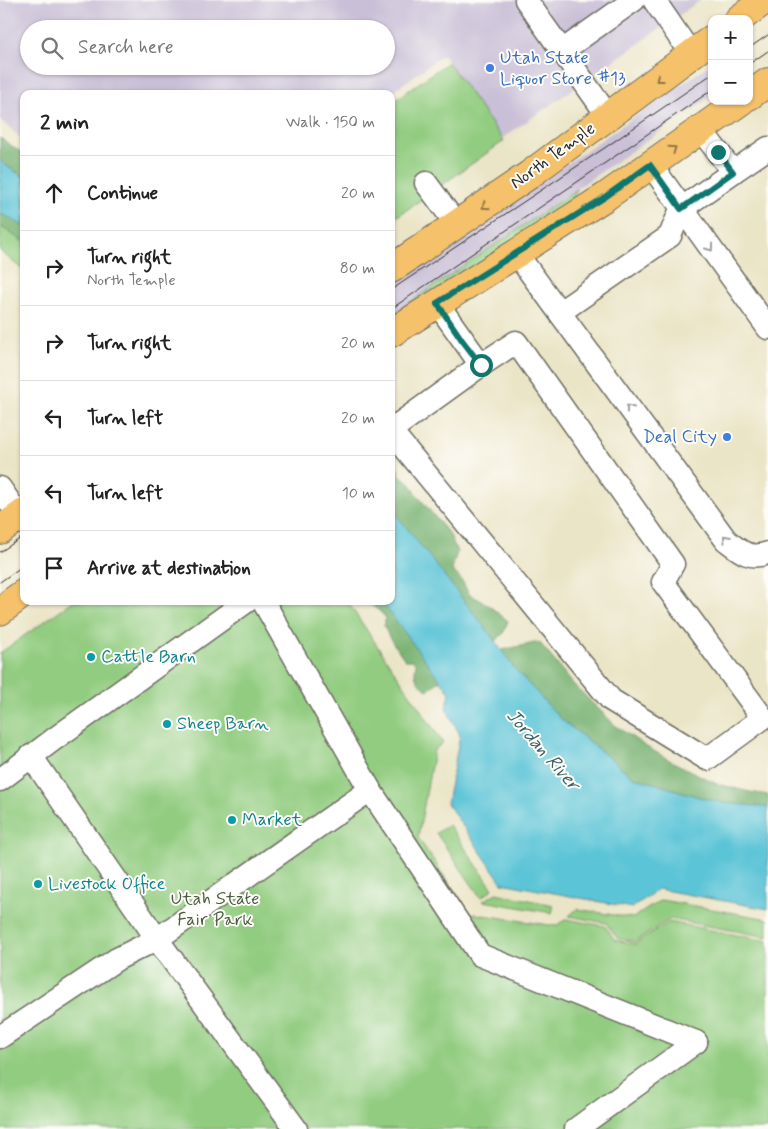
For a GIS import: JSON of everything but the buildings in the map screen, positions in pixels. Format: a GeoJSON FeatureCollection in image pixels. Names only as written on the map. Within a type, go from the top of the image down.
{"type":"FeatureCollection","features":[{"type":"Feature","properties":{"kind":"main road"},"geometry":{"type":"LineString","coordinates":[[744,15],[765,0]]}},
{"type":"Feature","properties":{"kind":"main road","name":"North Temple"},"geometry":{"type":"LineString","coordinates":[[395,266],[529,175],[701,47]]}},
{"type":"Feature","properties":{"kind":"main road"},"geometry":{"type":"LineString","coordinates":[[753,93],[768,82]]}},
{"type":"Feature","properties":{"kind":"main road"},"geometry":{"type":"LineString","coordinates":[[395,330],[605,197],[735,105]]}},
{"type":"Feature","properties":{"kind":"main road"},"geometry":{"type":"LineString","coordinates":[[0,611],[20,596]]}},
{"type":"Feature","properties":{"kind":"street"},"geometry":{"type":"LineString","coordinates":[[526,0],[608,116]]}},
{"type":"Feature","properties":{"kind":"street"},"geometry":{"type":"LineString","coordinates":[[562,51],[634,0]]}},
{"type":"Feature","properties":{"kind":"street"},"geometry":{"type":"LineString","coordinates":[[654,0],[701,47]]}},
{"type":"Feature","properties":{"kind":"street"},"geometry":{"type":"LineString","coordinates":[[765,0],[768,4]]}},
{"type":"Feature","properties":{"kind":"street"},"geometry":{"type":"LineString","coordinates":[[701,130],[733,172]]}},
{"type":"Feature","properties":{"kind":"street"},"geometry":{"type":"LineString","coordinates":[[560,312],[670,236],[681,209],[768,148]]}},
{"type":"Feature","properties":{"kind":"street"},"geometry":{"type":"LineString","coordinates":[[650,165],[768,328]]}},
{"type":"Feature","properties":{"kind":"street"},"geometry":{"type":"LineString","coordinates":[[426,183],[457,225]]}},
{"type":"Feature","properties":{"kind":"street"},"geometry":{"type":"LineString","coordinates":[[516,253],[726,540],[739,551],[760,556],[768,553]]}},
{"type":"Feature","properties":{"kind":"street"},"geometry":{"type":"LineString","coordinates":[[437,303],[481,365]]}},
{"type":"Feature","properties":{"kind":"street"},"geometry":{"type":"LineString","coordinates":[[395,427],[516,342],[673,564],[663,582],[763,718],[707,759],[611,700],[395,435]]}},
{"type":"Feature","properties":{"kind":"street"},"geometry":{"type":"LineString","coordinates":[[0,488],[17,520]]}},
{"type":"Feature","properties":{"kind":"street"},"geometry":{"type":"LineString","coordinates":[[0,780],[241,605]]}},
{"type":"Feature","properties":{"kind":"street"},"geometry":{"type":"LineString","coordinates":[[265,605],[370,790],[480,954],[696,1042],[576,1129]]}},
{"type":"Feature","properties":{"kind":"street"},"geometry":{"type":"LineString","coordinates":[[31,756],[158,938],[296,1129]]}},
{"type":"Feature","properties":{"kind":"street"},"geometry":{"type":"LineString","coordinates":[[0,1038],[117,960],[158,938],[370,790]]}},
{"type":"Feature","properties":{"kind":"shaded area"},"geometry":{"type":"Polygon","coordinates":[[[0,0],[701,0],[500,140],[443,55],[395,90],[20,90],[20,138],[0,120],[0,0]]]}},
{"type":"Feature","properties":{"kind":"shaded area"},"geometry":{"type":"Polygon","coordinates":[[[708,66],[708,99],[395,312],[395,279],[541,182],[708,66]]]}},
{"type":"Feature","properties":{"kind":"green space"},"geometry":{"type":"Polygon","coordinates":[[[448,62],[504,141],[395,218],[395,100],[448,62]]]}},
{"type":"Feature","properties":{"kind":"green space"},"geometry":{"type":"Polygon","coordinates":[[[0,138],[20,152],[20,174],[5,165],[0,160],[0,138]]]}},
{"type":"Feature","properties":{"kind":"green space"},"geometry":{"type":"Polygon","coordinates":[[[577,189],[572,202],[560,212],[395,316],[395,312],[577,189]]]}},
{"type":"Feature","properties":{"kind":"green space"},"geometry":{"type":"Polygon","coordinates":[[[0,213],[20,224],[20,239],[0,226],[0,213]]]}},
{"type":"Feature","properties":{"kind":"green space"},"geometry":{"type":"Polygon","coordinates":[[[0,226],[20,239],[20,268],[0,251],[0,226]]]}},
{"type":"Feature","properties":{"kind":"green space"},"geometry":{"type":"Polygon","coordinates":[[[395,464],[400,475],[410,483],[417,495],[450,535],[457,552],[452,570],[461,579],[469,594],[487,604],[508,621],[503,634],[495,641],[395,514],[395,464]]]}},
{"type":"Feature","properties":{"kind":"green space","name":"Utah State Fair Park"},"geometry":{"type":"Polygon","coordinates":[[[67,605],[350,605],[443,743],[434,750],[418,838],[470,913],[556,926],[566,919],[605,926],[615,940],[635,944],[669,922],[768,941],[768,1129],[0,1129],[0,653],[67,605]]]}},
{"type":"Feature","properties":{"kind":"green space"},"geometry":{"type":"Polygon","coordinates":[[[372,605],[385,605],[441,680],[427,690],[421,684],[416,676],[416,664],[412,660],[405,660],[389,637],[384,626],[385,617],[372,605]]]}},
{"type":"Feature","properties":{"kind":"green space"},"geometry":{"type":"Polygon","coordinates":[[[539,642],[574,685],[616,726],[645,746],[717,784],[768,795],[768,807],[723,803],[633,777],[561,719],[514,668],[502,650],[539,642]]]}},
{"type":"Feature","properties":{"kind":"green space"},"geometry":{"type":"Polygon","coordinates":[[[449,825],[493,889],[481,898],[436,833],[449,825]]]}},
{"type":"Feature","properties":{"kind":"green space"},"geometry":{"type":"Polygon","coordinates":[[[496,893],[554,905],[552,913],[483,901],[496,893]]]}},
{"type":"Feature","properties":{"kind":"green space"},"geometry":{"type":"Polygon","coordinates":[[[661,900],[768,919],[768,937],[670,919],[635,942],[617,938],[606,923],[569,916],[577,909],[633,918],[661,900]]]}},
{"type":"Feature","properties":{"kind":"water"},"geometry":{"type":"Polygon","coordinates":[[[0,160],[20,174],[20,224],[0,213],[0,160]]]}},
{"type":"Feature","properties":{"kind":"water","name":"Jordan River"},"geometry":{"type":"Polygon","coordinates":[[[395,513],[487,630],[514,668],[561,719],[633,777],[723,803],[768,807],[768,909],[658,889],[632,908],[502,883],[447,803],[460,735],[446,708],[450,693],[384,605],[395,605],[395,513]]]}},
{"type":"Feature","properties":{"kind":"tram line"},"geometry":{"type":"LineString","coordinates":[[753,45],[768,35]]}},
{"type":"Feature","properties":{"kind":"tram line"},"geometry":{"type":"LineString","coordinates":[[753,61],[768,51]]}},
{"type":"Feature","properties":{"kind":"tram line"},"geometry":{"type":"LineString","coordinates":[[395,287],[708,77]]}},
{"type":"Feature","properties":{"kind":"tram line"},"geometry":{"type":"LineString","coordinates":[[395,306],[708,93]]}},
{"type":"Feature","properties":{"kind":"tram line"},"geometry":{"type":"LineString","coordinates":[[0,552],[20,539]]}},
{"type":"Feature","properties":{"kind":"tram line"},"geometry":{"type":"LineString","coordinates":[[0,582],[20,568]]}},
{"type":"Feature","properties":{"kind":"place","name":"Utah State Liquor Store #13"},"geometry":{"type":"Point","coordinates":[490,68]}},
{"type":"Feature","properties":{"kind":"place","name":"Deal City"},"geometry":{"type":"Point","coordinates":[727,437]}},
{"type":"Feature","properties":{"kind":"place","name":"Cattle Barn"},"geometry":{"type":"Point","coordinates":[91,657]}},
{"type":"Feature","properties":{"kind":"place","name":"Sheep Barn"},"geometry":{"type":"Point","coordinates":[167,724]}},
{"type":"Feature","properties":{"kind":"place","name":"Market"},"geometry":{"type":"Point","coordinates":[232,820]}},
{"type":"Feature","properties":{"kind":"place","name":"Livestock Office"},"geometry":{"type":"Point","coordinates":[38,884]}},
{"type":"Feature","properties":{"kind":"route"},"geometry":{"type":"LineString","coordinates":[[481,365],[437,303],[605,197],[650,165],[681,209],[733,172],[718,152]]}}]}
